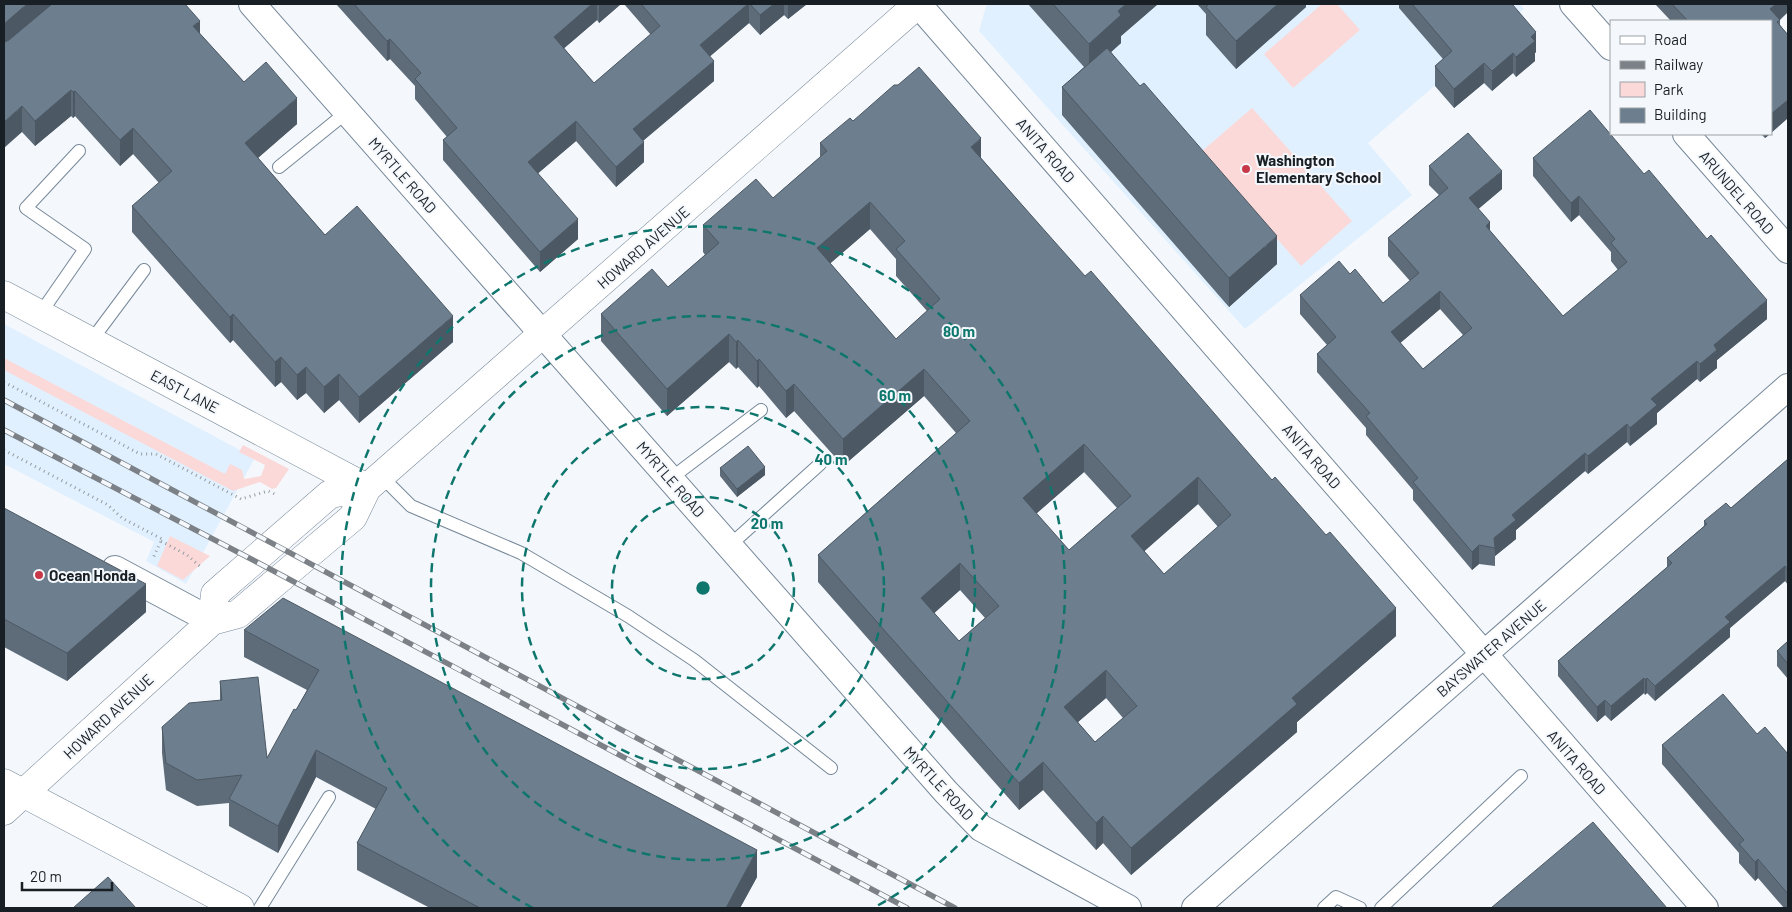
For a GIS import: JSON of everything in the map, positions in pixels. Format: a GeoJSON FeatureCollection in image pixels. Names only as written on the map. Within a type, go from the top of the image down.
{"type":"FeatureCollection","features":[{"type":"Feature","properties":{"kind":"street","name":"MYRTLE ROAD"},"geometry":{"type":"LineString","coordinates":[[252,4],[946,792],[982,828],[1128,908]]}},
{"type":"Feature","properties":{"kind":"street","name":"HOWARD AVENUE"},"geometry":{"type":"LineString","coordinates":[[374,482],[918,4]]}},
{"type":"Feature","properties":{"kind":"street","name":"ANITA ROAD"},"geometry":{"type":"LineString","coordinates":[[918,4],[1705,908]]}},
{"type":"Feature","properties":{"kind":"street"},"geometry":{"type":"LineString","coordinates":[[1573,4],[1610,46]]}},
{"type":"Feature","properties":{"kind":"street","name":"ARUNDEL ROAD"},"geometry":{"type":"LineString","coordinates":[[1687,135],[1788,250]]}},
{"type":"Feature","properties":{"kind":"street","name":"EAST LANE"},"geometry":{"type":"LineString","coordinates":[[4,294],[91,341],[374,482]]}},
{"type":"Feature","properties":{"kind":"street","name":"BAYSWATER AVENUE"},"geometry":{"type":"LineString","coordinates":[[1195,908],[1788,387]]}},
{"type":"Feature","properties":{"kind":"street"},"geometry":{"type":"LineString","coordinates":[[90,556],[212,621],[215,594],[272,543],[330,494],[374,482]]}},
{"type":"Feature","properties":{"kind":"street","name":"HOWARD AVENUE"},"geometry":{"type":"LineString","coordinates":[[4,811],[14,788],[212,621]]}},
{"type":"Feature","properties":{"kind":"street"},"geometry":{"type":"LineString","coordinates":[[14,788],[226,905]]}},
{"type":"Feature","properties":{"kind":"lane"},"geometry":{"type":"LineString","coordinates":[[280,168],[347,112]]}},
{"type":"Feature","properties":{"kind":"lane"},"geometry":{"type":"LineString","coordinates":[[40,314],[85,249],[26,208],[79,151]]}},
{"type":"Feature","properties":{"kind":"lane"},"geometry":{"type":"LineString","coordinates":[[91,341],[144,270]]}},
{"type":"Feature","properties":{"kind":"lane"},"geometry":{"type":"LineString","coordinates":[[670,479],[761,410]]}},
{"type":"Feature","properties":{"kind":"lane"},"geometry":{"type":"LineString","coordinates":[[729,546],[820,464]]}},
{"type":"Feature","properties":{"kind":"lane"},"geometry":{"type":"LineString","coordinates":[[374,482],[411,506],[520,553],[628,616],[694,660],[831,768]]}},
{"type":"Feature","properties":{"kind":"lane"},"geometry":{"type":"LineString","coordinates":[[1381,908],[1521,776]]}},
{"type":"Feature","properties":{"kind":"lane"},"geometry":{"type":"LineString","coordinates":[[260,908],[329,797]]}},
{"type":"Feature","properties":{"kind":"lane"},"geometry":{"type":"LineString","coordinates":[[1324,908],[1336,897],[1360,908]]}},
{"type":"Feature","properties":{"kind":"path"},"geometry":{"type":"LineString","coordinates":[[4,382],[140,454],[156,454],[241,499],[268,491],[277,495]]}},
{"type":"Feature","properties":{"kind":"path"},"geometry":{"type":"LineString","coordinates":[[4,450],[108,505],[122,518],[162,539],[161,541],[187,555],[203,568]]}},
{"type":"Feature","properties":{"kind":"path"},"geometry":{"type":"LineString","coordinates":[[149,567],[161,541]]}},
{"type":"Feature","properties":{"kind":"shaded area","name":"Washington Elementary School"},"geometry":{"type":"Polygon","coordinates":[[[989,4],[1520,4],[1524,9],[1368,143],[1412,195],[1245,329],[979,31],[986,6],[989,4]]]}},
{"type":"Feature","properties":{"kind":"shaded area"},"geometry":{"type":"Polygon","coordinates":[[[4,324],[255,458],[186,584],[146,561],[154,542],[4,464],[4,324]]]}},
{"type":"Feature","properties":{"kind":"green space"},"geometry":{"type":"Polygon","coordinates":[[[1322,4],[1337,4],[1360,30],[1293,88],[1264,54],[1322,4]]]}},
{"type":"Feature","properties":{"kind":"green space"},"geometry":{"type":"Polygon","coordinates":[[[1252,108],[1352,221],[1301,266],[1201,152],[1252,108]]]}},
{"type":"Feature","properties":{"kind":"green space"},"geometry":{"type":"Polygon","coordinates":[[[4,358],[225,474],[230,464],[242,470],[244,479],[261,476],[265,465],[239,452],[243,445],[289,469],[276,488],[272,489],[260,482],[233,491],[4,370],[4,358]]]}},
{"type":"Feature","properties":{"kind":"green space"},"geometry":{"type":"Polygon","coordinates":[[[170,536],[210,556],[183,580],[157,566],[170,536]]]}},
{"type":"Feature","properties":{"kind":"building"},"geometry":{"type":"Polygon","coordinates":[[[4,4],[27,4],[4,24],[4,4]]]}},
{"type":"Feature","properties":{"kind":"building"},"geometry":{"type":"Polygon","coordinates":[[[52,4],[185,4],[200,21],[193,26],[244,82],[266,62],[297,98],[245,143],[325,235],[357,206],[453,316],[359,397],[339,374],[324,387],[306,367],[297,375],[281,357],[275,362],[233,314],[230,317],[132,206],[172,171],[133,128],[120,140],[75,91],[71,90],[35,121],[22,106],[4,122],[4,42],[9,40],[52,4]]]}},
{"type":"Feature","properties":{"kind":"building"},"geometry":{"type":"Polygon","coordinates":[[[354,4],[592,4],[554,37],[594,83],[660,26],[641,4],[748,4],[700,45],[714,61],[633,129],[644,142],[616,167],[576,121],[528,162],[578,219],[540,252],[443,140],[457,128],[415,79],[421,73],[390,39],[387,41],[354,4]]]}},
{"type":"Feature","properties":{"kind":"building"},"geometry":{"type":"Polygon","coordinates":[[[750,4],[774,4],[760,15],[750,4]]]}},
{"type":"Feature","properties":{"kind":"building"},"geometry":{"type":"Polygon","coordinates":[[[1053,4],[1126,4],[1118,11],[1121,15],[1089,44],[1053,4]]]}},
{"type":"Feature","properties":{"kind":"building"},"geometry":{"type":"Polygon","coordinates":[[[1209,4],[1278,4],[1236,41],[1206,7],[1209,4]]]}},
{"type":"Feature","properties":{"kind":"building"},"geometry":{"type":"Polygon","coordinates":[[[1412,4],[1512,4],[1536,32],[1531,37],[1535,41],[1516,57],[1513,53],[1492,71],[1484,63],[1454,89],[1435,66],[1452,51],[1412,4]]]}},
{"type":"Feature","properties":{"kind":"building"},"geometry":{"type":"Polygon","coordinates":[[[1672,4],[1776,4],[1770,9],[1780,20],[1777,22],[1788,35],[1788,100],[1772,113],[1772,20],[1687,20],[1672,4]]]}},
{"type":"Feature","properties":{"kind":"building"},"geometry":{"type":"Polygon","coordinates":[[[1107,48],[1140,86],[1144,83],[1277,236],[1229,278],[1062,87],[1107,48]]]}},
{"type":"Feature","properties":{"kind":"building"},"geometry":{"type":"Polygon","coordinates":[[[919,67],[981,138],[971,147],[1038,223],[1085,276],[1091,271],[1272,480],[1275,477],[1326,535],[1330,532],[1396,608],[1292,698],[1297,704],[1131,848],[1103,816],[1096,823],[1043,762],[1019,783],[818,555],[970,421],[924,369],[843,439],[794,384],[786,391],[759,359],[757,361],[738,340],[736,342],[729,334],[667,389],[601,314],[652,269],[668,287],[719,243],[703,225],[756,179],[773,198],[827,151],[820,143],[850,118],[853,121],[894,85],[898,85],[919,67]],[[870,202],[817,248],[896,339],[940,299],[896,249],[905,241],[870,202]],[[1084,444],[1023,498],[1069,550],[1131,496],[1084,444]],[[1198,477],[1131,536],[1164,574],[1231,515],[1198,477]],[[960,563],[921,598],[959,641],[999,606],[960,563]],[[1106,670],[1064,707],[1095,742],[1137,706],[1106,670]]]}},
{"type":"Feature","properties":{"kind":"building"},"geometry":{"type":"Polygon","coordinates":[[[1590,110],[1644,174],[1649,170],[1707,239],[1711,235],[1767,300],[1714,345],[1717,350],[1700,364],[1697,361],[1651,399],[1657,405],[1630,428],[1627,424],[1588,456],[1585,453],[1512,515],[1516,520],[1494,538],[1495,548],[1479,545],[1472,552],[1413,482],[1418,478],[1366,416],[1370,413],[1317,354],[1336,337],[1300,295],[1339,261],[1350,274],[1355,269],[1383,303],[1419,273],[1388,238],[1448,188],[1429,166],[1468,133],[1502,171],[1469,198],[1490,222],[1486,226],[1563,316],[1627,262],[1611,243],[1615,239],[1579,196],[1571,203],[1533,158],[1590,110]],[[1440,291],[1391,332],[1423,369],[1472,328],[1440,291]]]}},
{"type":"Feature","properties":{"kind":"building"},"geometry":{"type":"Polygon","coordinates":[[[748,446],[765,467],[737,489],[720,468],[748,446]]]}},
{"type":"Feature","properties":{"kind":"building"},"geometry":{"type":"Polygon","coordinates":[[[1788,459],[1788,570],[1785,566],[1725,617],[1730,622],[1655,686],[1647,678],[1645,680],[1644,678],[1611,706],[1605,700],[1597,707],[1558,661],[1672,563],[1667,558],[1707,524],[1704,521],[1726,503],[1731,508],[1788,459]]]}},
{"type":"Feature","properties":{"kind":"building","name":"Ocean Honda"},"geometry":{"type":"Polygon","coordinates":[[[4,508],[146,584],[67,653],[4,619],[4,508]]]}},
{"type":"Feature","properties":{"kind":"building"},"geometry":{"type":"Polygon","coordinates":[[[283,598],[757,850],[726,908],[480,908],[357,843],[387,788],[316,750],[278,826],[229,799],[242,775],[197,780],[166,763],[162,727],[189,703],[222,700],[220,681],[258,677],[267,758],[294,709],[296,710],[319,670],[244,630],[283,598]]]}},
{"type":"Feature","properties":{"kind":"building"},"geometry":{"type":"Polygon","coordinates":[[[1788,641],[1788,664],[1777,651],[1788,641]]]}},
{"type":"Feature","properties":{"kind":"building"},"geometry":{"type":"Polygon","coordinates":[[[1723,694],[1757,734],[1765,727],[1788,754],[1788,894],[1758,859],[1755,862],[1739,844],[1744,840],[1662,745],[1723,694]]]}},
{"type":"Feature","properties":{"kind":"building"},"geometry":{"type":"Polygon","coordinates":[[[1593,822],[1667,908],[1491,908],[1593,822]]]}},
{"type":"Feature","properties":{"kind":"building"},"geometry":{"type":"Polygon","coordinates":[[[108,877],[136,908],[73,908],[108,877]]]}},
{"type":"Feature","properties":{"kind":"railway"},"geometry":{"type":"LineString","coordinates":[[4,400],[955,908]]}},
{"type":"Feature","properties":{"kind":"railway"},"geometry":{"type":"LineString","coordinates":[[4,430],[253,560],[907,908]]}},
{"type":"Feature","properties":{"kind":"place","name":"Washington Elementary School"},"geometry":{"type":"Point","coordinates":[1246,169]}},
{"type":"Feature","properties":{"kind":"place","name":"Ocean Honda"},"geometry":{"type":"Point","coordinates":[39,575]}}]}
